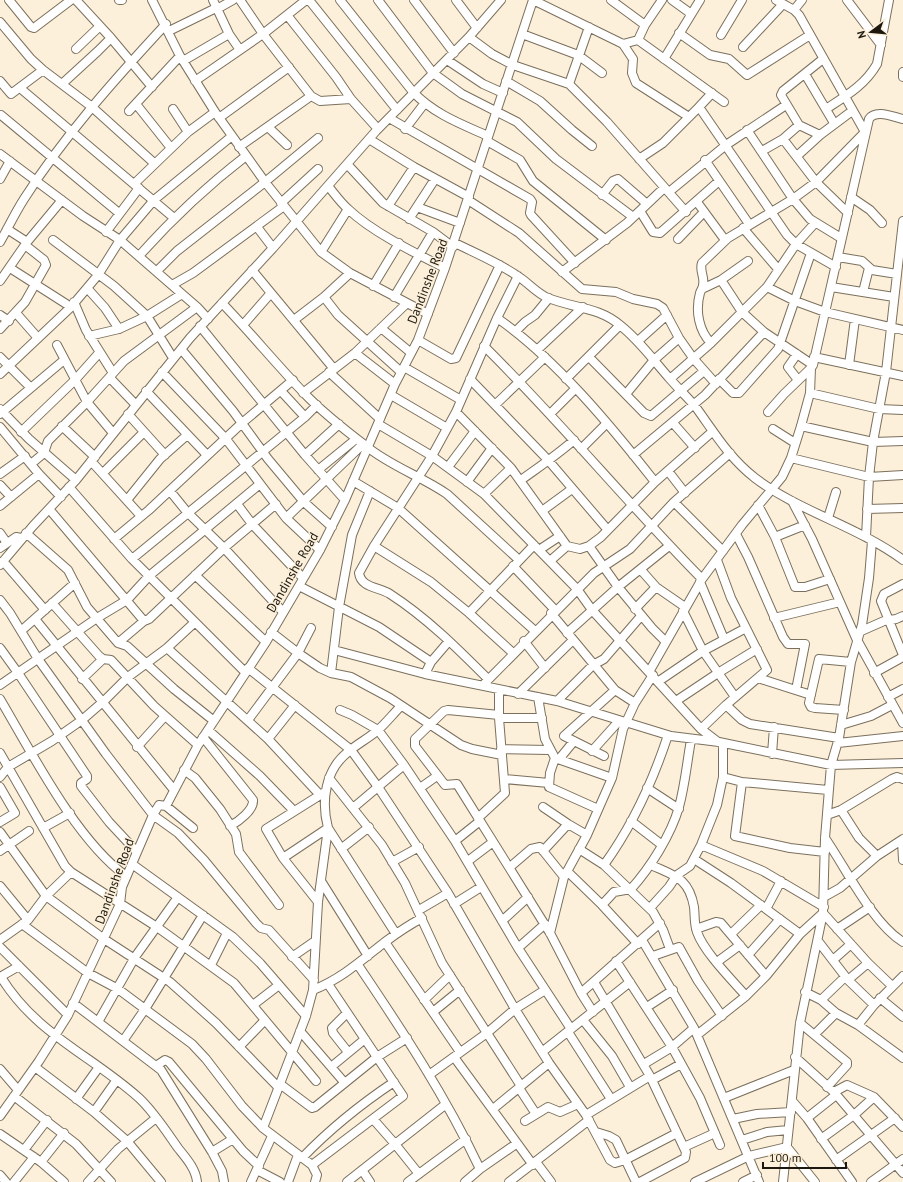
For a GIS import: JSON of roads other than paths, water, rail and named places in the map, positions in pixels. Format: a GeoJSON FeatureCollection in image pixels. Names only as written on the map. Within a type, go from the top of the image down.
{"type":"FeatureCollection","features":[{"type":"Feature","properties":{"kind":"street"},"geometry":{"type":"LineString","coordinates":[[11,0],[31,27],[34,28],[72,0]]}},
{"type":"Feature","properties":{"kind":"street"},"geometry":{"type":"LineString","coordinates":[[76,0],[111,38],[152,87]]}},
{"type":"Feature","properties":{"kind":"street"},"geometry":{"type":"LineString","coordinates":[[154,0],[182,58],[217,115],[265,182],[321,252],[350,273],[406,304],[428,314]]}},
{"type":"Feature","properties":{"kind":"street"},"geometry":{"type":"LineString","coordinates":[[0,242],[52,157],[131,61],[168,28],[216,6],[233,0]]}},
{"type":"Feature","properties":{"kind":"street"},"geometry":{"type":"LineString","coordinates":[[240,0],[263,34],[311,96],[320,101],[351,99]]}},
{"type":"Feature","properties":{"kind":"street"},"geometry":{"type":"LineString","coordinates":[[195,81],[263,34],[306,0],[397,110]]}},
{"type":"Feature","properties":{"kind":"street"},"geometry":{"type":"LineString","coordinates":[[340,0],[424,104],[487,138],[520,160],[533,181],[606,240]]}},
{"type":"Feature","properties":{"kind":"street"},"geometry":{"type":"LineString","coordinates":[[378,0],[433,73],[462,94],[517,122],[552,155],[602,195],[634,217]]}},
{"type":"Feature","properties":{"kind":"street"},"geometry":{"type":"LineString","coordinates":[[414,0],[454,53]]}},
{"type":"Feature","properties":{"kind":"street"},"geometry":{"type":"LineString","coordinates":[[456,0],[477,28]]}},
{"type":"Feature","properties":{"kind":"street"},"geometry":{"type":"LineString","coordinates":[[533,0],[623,44],[631,55],[632,72],[636,82],[689,117]]}},
{"type":"Feature","properties":{"kind":"street","name":"Dandinshe Road"},"geometry":{"type":"LineString","coordinates":[[0,1116],[35,1067],[68,1015],[120,904],[122,886],[153,815],[159,805],[166,806],[198,745],[228,702],[266,642],[320,550],[345,500],[353,481],[362,444],[379,422],[410,352],[418,340],[454,245],[487,138],[513,65],[533,0]]}},
{"type":"Feature","properties":{"kind":"street"},"geometry":{"type":"LineString","coordinates":[[611,0],[645,25]]}},
{"type":"Feature","properties":{"kind":"street"},"geometry":{"type":"LineString","coordinates":[[638,40],[645,25],[662,0]]}},
{"type":"Feature","properties":{"kind":"street"},"geometry":{"type":"LineString","coordinates":[[672,0],[690,13]]}},
{"type":"Feature","properties":{"kind":"street"},"geometry":{"type":"LineString","coordinates":[[664,59],[690,13],[700,0]]}},
{"type":"Feature","properties":{"kind":"street"},"geometry":{"type":"LineString","coordinates":[[721,35],[742,0]]}},
{"type":"Feature","properties":{"kind":"street"},"geometry":{"type":"LineString","coordinates":[[794,10],[802,0]]}},
{"type":"Feature","properties":{"kind":"street"},"geometry":{"type":"LineString","coordinates":[[847,0],[881,45]]}},
{"type":"Feature","properties":{"kind":"street"},"geometry":{"type":"LineString","coordinates":[[826,110],[859,88],[877,64],[889,0]]}},
{"type":"Feature","properties":{"kind":"street"},"geometry":{"type":"LineString","coordinates":[[44,610],[1,563],[76,480],[135,404],[200,326],[273,248],[378,129],[413,92],[454,53],[499,1]]}},
{"type":"Feature","properties":{"kind":"street"},"geometry":{"type":"LineString","coordinates":[[743,47],[779,2],[794,10],[810,35],[865,132]]}},
{"type":"Feature","properties":{"kind":"street"},"geometry":{"type":"LineString","coordinates":[[216,6],[229,34],[240,50]]}},
{"type":"Feature","properties":{"kind":"street"},"geometry":{"type":"LineString","coordinates":[[287,15],[336,77],[351,99],[378,129]]}},
{"type":"Feature","properties":{"kind":"street"},"geometry":{"type":"LineString","coordinates":[[0,22],[31,59],[43,70],[92,107],[154,163]]}},
{"type":"Feature","properties":{"kind":"street"},"geometry":{"type":"LineString","coordinates":[[76,49],[100,26]]}},
{"type":"Feature","properties":{"kind":"street"},"geometry":{"type":"LineString","coordinates":[[569,84],[589,27]]}},
{"type":"Feature","properties":{"kind":"street"},"geometry":{"type":"LineString","coordinates":[[129,111],[182,58],[229,34]]}},
{"type":"Feature","properties":{"kind":"street"},"geometry":{"type":"LineString","coordinates":[[522,34],[578,55],[602,73]]}},
{"type":"Feature","properties":{"kind":"street"},"geometry":{"type":"LineString","coordinates":[[679,34],[710,55],[729,59],[747,75],[810,35]]}},
{"type":"Feature","properties":{"kind":"street"},"geometry":{"type":"LineString","coordinates":[[469,37],[492,54],[513,65],[569,84],[607,122],[686,212]]}},
{"type":"Feature","properties":{"kind":"street"},"geometry":{"type":"LineString","coordinates":[[62,84],[98,52],[111,38]]}},
{"type":"Feature","properties":{"kind":"street"},"geometry":{"type":"LineString","coordinates":[[623,44],[638,40]]}},
{"type":"Feature","properties":{"kind":"street"},"geometry":{"type":"LineString","coordinates":[[638,40],[724,102]]}},
{"type":"Feature","properties":{"kind":"street"},"geometry":{"type":"LineString","coordinates":[[820,135],[798,125],[786,105],[781,93],[823,59]]}},
{"type":"Feature","properties":{"kind":"street"},"geometry":{"type":"LineString","coordinates":[[447,60],[483,84],[503,93]]}},
{"type":"Feature","properties":{"kind":"street"},"geometry":{"type":"LineString","coordinates":[[106,232],[136,186],[154,163],[188,132],[217,115],[289,67]]}},
{"type":"Feature","properties":{"kind":"street"},"geometry":{"type":"LineString","coordinates":[[0,81],[12,94],[43,70]]}},
{"type":"Feature","properties":{"kind":"street"},"geometry":{"type":"LineString","coordinates":[[903,72],[903,77]]}},
{"type":"Feature","properties":{"kind":"street"},"geometry":{"type":"LineString","coordinates":[[805,74],[834,123]]}},
{"type":"Feature","properties":{"kind":"street"},"geometry":{"type":"LineString","coordinates":[[506,82],[540,100],[572,130],[592,146]]}},
{"type":"Feature","properties":{"kind":"street"},"geometry":{"type":"LineString","coordinates":[[20,88],[174,218]]}},
{"type":"Feature","properties":{"kind":"street"},"geometry":{"type":"LineString","coordinates":[[639,159],[663,143],[712,93]]}},
{"type":"Feature","properties":{"kind":"street"},"geometry":{"type":"LineString","coordinates":[[239,147],[311,96]]}},
{"type":"Feature","properties":{"kind":"street"},"geometry":{"type":"LineString","coordinates":[[136,104],[171,148]]}},
{"type":"Feature","properties":{"kind":"street"},"geometry":{"type":"LineString","coordinates":[[405,129],[424,104]]}},
{"type":"Feature","properties":{"kind":"street"},"geometry":{"type":"LineString","coordinates":[[562,272],[606,240],[647,204],[726,144],[786,105]]}},
{"type":"Feature","properties":{"kind":"street"},"geometry":{"type":"LineString","coordinates":[[699,107],[796,244],[836,267]]}},
{"type":"Feature","properties":{"kind":"street"},"geometry":{"type":"LineString","coordinates":[[173,109],[188,132]]}},
{"type":"Feature","properties":{"kind":"street"},"geometry":{"type":"LineString","coordinates":[[797,156],[834,123],[852,111]]}},
{"type":"Feature","properties":{"kind":"street"},"geometry":{"type":"LineString","coordinates":[[592,751],[622,722],[654,676],[666,642],[701,581],[758,505],[782,477],[791,458],[810,393],[813,363],[869,119],[874,114],[903,119]]}},
{"type":"Feature","properties":{"kind":"street"},"geometry":{"type":"LineString","coordinates":[[1,115],[119,213]]}},
{"type":"Feature","properties":{"kind":"street"},"geometry":{"type":"LineString","coordinates":[[389,118],[405,129],[478,169],[531,201],[531,215],[575,263]]}},
{"type":"Feature","properties":{"kind":"street"},"geometry":{"type":"LineString","coordinates":[[762,151],[783,139],[798,125]]}},
{"type":"Feature","properties":{"kind":"street"},"geometry":{"type":"LineString","coordinates":[[268,127],[286,145]]}},
{"type":"Feature","properties":{"kind":"street"},"geometry":{"type":"LineString","coordinates":[[747,130],[794,199],[815,223],[842,238]]}},
{"type":"Feature","properties":{"kind":"street"},"geometry":{"type":"LineString","coordinates":[[711,343],[701,330],[699,317],[699,296],[704,283],[701,265],[725,240],[746,226],[794,199],[816,182],[865,132]]}},
{"type":"Feature","properties":{"kind":"street"},"geometry":{"type":"LineString","coordinates":[[0,374],[73,304],[98,275],[120,240],[154,200],[232,136]]}},
{"type":"Feature","properties":{"kind":"street"},"geometry":{"type":"LineString","coordinates":[[157,271],[177,251],[318,138]]}},
{"type":"Feature","properties":{"kind":"street"},"geometry":{"type":"LineString","coordinates":[[369,139],[468,198],[519,233],[582,289],[616,292],[633,299],[650,301],[657,304],[667,315],[679,338],[704,371],[733,393],[739,394],[769,362],[778,349],[811,253]]}},
{"type":"Feature","properties":{"kind":"street"},"geometry":{"type":"LineString","coordinates":[[783,139],[816,182],[848,213]]}},
{"type":"Feature","properties":{"kind":"street"},"geometry":{"type":"LineString","coordinates":[[0,154],[106,232],[120,240],[157,271],[208,319]]}},
{"type":"Feature","properties":{"kind":"street"},"geometry":{"type":"LineString","coordinates":[[139,256],[174,218],[213,182],[246,156]]}},
{"type":"Feature","properties":{"kind":"street"},"geometry":{"type":"LineString","coordinates":[[705,160],[746,226],[778,268]]}},
{"type":"Feature","properties":{"kind":"street"},"geometry":{"type":"LineString","coordinates":[[0,179],[10,161]]}},
{"type":"Feature","properties":{"kind":"street"},"geometry":{"type":"LineString","coordinates":[[347,164],[388,206],[409,219],[454,245],[500,265],[518,276],[538,293],[549,298],[583,307],[605,316],[620,325],[638,342],[681,390],[712,432],[753,477],[772,490],[869,539],[903,560]]}},
{"type":"Feature","properties":{"kind":"street"},"geometry":{"type":"LineString","coordinates":[[388,206],[414,167]]}},
{"type":"Feature","properties":{"kind":"street"},"geometry":{"type":"LineString","coordinates":[[172,285],[193,273],[257,226],[318,169]]}},
{"type":"Feature","properties":{"kind":"street"},"geometry":{"type":"LineString","coordinates":[[409,219],[435,179]]}},
{"type":"Feature","properties":{"kind":"street"},"geometry":{"type":"LineString","coordinates":[[602,195],[613,181],[618,179],[647,204]]}},
{"type":"Feature","properties":{"kind":"street"},"geometry":{"type":"LineString","coordinates":[[640,211],[650,228],[657,234],[665,230],[719,181]]}},
{"type":"Feature","properties":{"kind":"street"},"geometry":{"type":"LineString","coordinates":[[328,186],[348,209],[399,243],[445,268]]}},
{"type":"Feature","properties":{"kind":"street"},"geometry":{"type":"LineString","coordinates":[[851,197],[870,210],[882,223]]}},
{"type":"Feature","properties":{"kind":"street"},"geometry":{"type":"LineString","coordinates":[[0,281],[26,243],[62,200]]}},
{"type":"Feature","properties":{"kind":"street"},"geometry":{"type":"LineString","coordinates":[[696,202],[725,240]]}},
{"type":"Feature","properties":{"kind":"street"},"geometry":{"type":"LineString","coordinates":[[417,206],[460,223]]}},
{"type":"Feature","properties":{"kind":"street"},"geometry":{"type":"LineString","coordinates":[[321,252],[348,209]]}},
{"type":"Feature","properties":{"kind":"street"},"geometry":{"type":"LineString","coordinates":[[678,239],[704,212]]}},
{"type":"Feature","properties":{"kind":"street"},"geometry":{"type":"LineString","coordinates":[[670,379],[711,343],[767,287],[778,268],[796,244],[815,223]]}},
{"type":"Feature","properties":{"kind":"street"},"geometry":{"type":"LineString","coordinates":[[782,1182],[800,1023],[824,910],[825,838],[831,766],[839,740],[851,662],[857,635],[862,625],[869,578],[867,509],[869,477],[873,442],[886,372],[894,297],[899,279],[903,223]]}},
{"type":"Feature","properties":{"kind":"street"},"geometry":{"type":"LineString","coordinates":[[257,226],[273,248]]}},
{"type":"Feature","properties":{"kind":"street"},"geometry":{"type":"LineString","coordinates":[[0,329],[16,313],[30,294],[46,264],[44,260],[26,243],[7,229]]}},
{"type":"Feature","properties":{"kind":"street"},"geometry":{"type":"LineString","coordinates":[[394,297],[433,232]]}},
{"type":"Feature","properties":{"kind":"street"},"geometry":{"type":"LineString","coordinates":[[53,240],[124,293],[147,316],[173,358]]}},
{"type":"Feature","properties":{"kind":"street"},"geometry":{"type":"LineString","coordinates":[[373,286],[399,243]]}},
{"type":"Feature","properties":{"kind":"street"},"geometry":{"type":"LineString","coordinates":[[838,257],[862,261],[869,268],[899,279]]}},
{"type":"Feature","properties":{"kind":"street"},"geometry":{"type":"LineString","coordinates":[[702,289],[721,280],[748,262]]}},
{"type":"Feature","properties":{"kind":"street"},"geometry":{"type":"LineString","coordinates":[[418,340],[450,359],[456,358],[500,265]]}},
{"type":"Feature","properties":{"kind":"street"},"geometry":{"type":"LineString","coordinates":[[10,268],[35,284],[73,304],[112,376],[135,404]]}},
{"type":"Feature","properties":{"kind":"street"},"geometry":{"type":"LineString","coordinates":[[863,292],[869,268]]}},
{"type":"Feature","properties":{"kind":"street"},"geometry":{"type":"LineString","coordinates":[[252,270],[294,320],[331,370],[379,422],[432,456],[484,494],[577,589],[592,610],[654,676],[701,730],[721,743]]}},
{"type":"Feature","properties":{"kind":"street"},"geometry":{"type":"LineString","coordinates":[[294,320],[324,297],[350,273]]}},
{"type":"Feature","properties":{"kind":"street"},"geometry":{"type":"LineString","coordinates":[[488,679],[431,623],[392,595],[361,581],[359,573],[374,546],[432,456],[456,412],[484,346],[518,276]]}},
{"type":"Feature","properties":{"kind":"street"},"geometry":{"type":"LineString","coordinates":[[721,280],[742,312],[764,332],[796,354],[813,363],[849,365],[903,376]]}},
{"type":"Feature","properties":{"kind":"street"},"geometry":{"type":"LineString","coordinates":[[767,287],[795,301],[825,312],[903,330]]}},
{"type":"Feature","properties":{"kind":"street"},"geometry":{"type":"LineString","coordinates":[[831,287],[894,297]]}},
{"type":"Feature","properties":{"kind":"street"},"geometry":{"type":"LineString","coordinates":[[87,288],[105,308],[119,329]]}},
{"type":"Feature","properties":{"kind":"street"},"geometry":{"type":"LineString","coordinates":[[243,324],[271,293]]}},
{"type":"Feature","properties":{"kind":"street"},"geometry":{"type":"LineString","coordinates":[[89,336],[119,329],[147,316],[182,294]]}},
{"type":"Feature","properties":{"kind":"street"},"geometry":{"type":"LineString","coordinates":[[324,297],[338,315],[368,342],[402,369],[461,400]]}},
{"type":"Feature","properties":{"kind":"street"},"geometry":{"type":"LineString","coordinates":[[516,332],[525,322],[535,315],[549,298]]}},
{"type":"Feature","properties":{"kind":"street"},"geometry":{"type":"LineString","coordinates":[[222,303],[243,324],[304,393],[362,444],[447,494],[519,560]]}},
{"type":"Feature","properties":{"kind":"street"},"geometry":{"type":"LineString","coordinates":[[304,393],[368,342],[406,304]]}},
{"type":"Feature","properties":{"kind":"street"},"geometry":{"type":"LineString","coordinates":[[31,464],[44,453],[48,441],[112,376],[124,361],[197,307]]}},
{"type":"Feature","properties":{"kind":"street"},"geometry":{"type":"LineString","coordinates":[[538,350],[583,307]]}},
{"type":"Feature","properties":{"kind":"street"},"geometry":{"type":"LineString","coordinates":[[16,313],[38,338]]}},
{"type":"Feature","properties":{"kind":"street"},"geometry":{"type":"LineString","coordinates":[[0,315],[8,321]]}},
{"type":"Feature","properties":{"kind":"street"},"geometry":{"type":"LineString","coordinates":[[638,342],[667,315]]}},
{"type":"Feature","properties":{"kind":"street"},"geometry":{"type":"LineString","coordinates":[[497,318],[545,357],[606,424],[655,482]]}},
{"type":"Feature","properties":{"kind":"street"},"geometry":{"type":"LineString","coordinates":[[849,365],[855,320]]}},
{"type":"Feature","properties":{"kind":"street"},"geometry":{"type":"LineString","coordinates":[[566,379],[620,325]]}},
{"type":"Feature","properties":{"kind":"street"},"geometry":{"type":"LineString","coordinates":[[200,326],[305,455],[345,500]]}},
{"type":"Feature","properties":{"kind":"street"},"geometry":{"type":"LineString","coordinates":[[381,328],[410,352]]}},
{"type":"Feature","properties":{"kind":"street"},"geometry":{"type":"LineString","coordinates":[[633,455],[694,406],[764,332]]}},
{"type":"Feature","properties":{"kind":"street"},"geometry":{"type":"LineString","coordinates":[[626,394],[654,360],[679,338]]}},
{"type":"Feature","properties":{"kind":"street"},"geometry":{"type":"LineString","coordinates":[[58,345],[74,380],[87,402],[113,432]]}},
{"type":"Feature","properties":{"kind":"street"},"geometry":{"type":"LineString","coordinates":[[484,346],[550,414],[701,581],[724,639]]}},
{"type":"Feature","properties":{"kind":"street"},"geometry":{"type":"LineString","coordinates":[[181,349],[304,502],[332,527]]}},
{"type":"Feature","properties":{"kind":"street"},"geometry":{"type":"LineString","coordinates":[[21,432],[99,353]]}},
{"type":"Feature","properties":{"kind":"street"},"geometry":{"type":"LineString","coordinates":[[355,353],[395,384]]}},
{"type":"Feature","properties":{"kind":"street"},"geometry":{"type":"LineString","coordinates":[[796,354],[788,367],[798,380]]}},
{"type":"Feature","properties":{"kind":"street"},"geometry":{"type":"LineString","coordinates":[[0,357],[30,387]]}},
{"type":"Feature","properties":{"kind":"street"},"geometry":{"type":"LineString","coordinates":[[495,405],[545,357]]}},
{"type":"Feature","properties":{"kind":"street"},"geometry":{"type":"LineString","coordinates":[[589,357],[644,413],[651,416],[704,371]]}},
{"type":"Feature","properties":{"kind":"street"},"geometry":{"type":"LineString","coordinates":[[64,360],[1,411],[21,432],[76,480]]}},
{"type":"Feature","properties":{"kind":"street"},"geometry":{"type":"LineString","coordinates":[[768,412],[813,363]]}},
{"type":"Feature","properties":{"kind":"street"},"geometry":{"type":"LineString","coordinates":[[162,372],[226,439],[286,518],[320,550]]}},
{"type":"Feature","properties":{"kind":"street"},"geometry":{"type":"LineString","coordinates":[[470,379],[548,460],[607,529]]}},
{"type":"Feature","properties":{"kind":"street"},"geometry":{"type":"LineString","coordinates":[[114,539],[170,491],[242,423],[293,380]]}},
{"type":"Feature","properties":{"kind":"street"},"geometry":{"type":"LineString","coordinates":[[550,414],[575,389]]}},
{"type":"Feature","properties":{"kind":"street"},"geometry":{"type":"LineString","coordinates":[[281,390],[305,417]]}},
{"type":"Feature","properties":{"kind":"street"},"geometry":{"type":"LineString","coordinates":[[146,391],[186,436],[207,455]]}},
{"type":"Feature","properties":{"kind":"street"},"geometry":{"type":"LineString","coordinates":[[810,393],[879,410],[903,410]]}},
{"type":"Feature","properties":{"kind":"street"},"geometry":{"type":"LineString","coordinates":[[391,394],[447,428]]}},
{"type":"Feature","properties":{"kind":"street"},"geometry":{"type":"LineString","coordinates":[[132,559],[187,512],[305,417],[317,405]]}},
{"type":"Feature","properties":{"kind":"street"},"geometry":{"type":"LineString","coordinates":[[456,412],[521,480],[567,546],[580,549],[589,546],[601,537],[607,529],[655,482],[712,432]]}},
{"type":"Feature","properties":{"kind":"street"},"geometry":{"type":"LineString","coordinates":[[128,414],[143,433],[165,455]]}},
{"type":"Feature","properties":{"kind":"street"},"geometry":{"type":"LineString","coordinates":[[673,423],[694,448]]}},
{"type":"Feature","properties":{"kind":"street"},"geometry":{"type":"LineString","coordinates":[[305,455],[339,424]]}},
{"type":"Feature","properties":{"kind":"street"},"geometry":{"type":"LineString","coordinates":[[581,449],[606,424]]}},
{"type":"Feature","properties":{"kind":"street"},"geometry":{"type":"LineString","coordinates":[[62,426],[93,459],[103,473],[141,516]]}},
{"type":"Feature","properties":{"kind":"street"},"geometry":{"type":"LineString","coordinates":[[801,426],[873,442],[903,442]]}},
{"type":"Feature","properties":{"kind":"street"},"geometry":{"type":"LineString","coordinates":[[0,427],[39,474],[61,497]]}},
{"type":"Feature","properties":{"kind":"street"},"geometry":{"type":"LineString","coordinates":[[773,429],[795,443]]}},
{"type":"Feature","properties":{"kind":"street"},"geometry":{"type":"LineString","coordinates":[[448,467],[475,431]]}},
{"type":"Feature","properties":{"kind":"street"},"geometry":{"type":"LineString","coordinates":[[103,473],[143,433]]}},
{"type":"Feature","properties":{"kind":"street"},"geometry":{"type":"LineString","coordinates":[[127,500],[165,455],[186,436]]}},
{"type":"Feature","properties":{"kind":"street"},"geometry":{"type":"LineString","coordinates":[[521,480],[557,455],[574,440]]}},
{"type":"Feature","properties":{"kind":"street"},"geometry":{"type":"LineString","coordinates":[[318,470],[362,444]]}},
{"type":"Feature","properties":{"kind":"street"},"geometry":{"type":"LineString","coordinates":[[286,518],[362,444]]}},
{"type":"Feature","properties":{"kind":"street"},"geometry":{"type":"LineString","coordinates":[[467,482],[492,448]]}},
{"type":"Feature","properties":{"kind":"street"},"geometry":{"type":"LineString","coordinates":[[482,686],[577,589],[604,565],[625,554],[674,502],[730,453]]}},
{"type":"Feature","properties":{"kind":"street"},"geometry":{"type":"LineString","coordinates":[[0,474],[25,456]]}},
{"type":"Feature","properties":{"kind":"street"},"geometry":{"type":"LineString","coordinates":[[791,458],[869,477],[903,476]]}},
{"type":"Feature","properties":{"kind":"street"},"geometry":{"type":"LineString","coordinates":[[484,494],[511,468]]}},
{"type":"Feature","properties":{"kind":"street"},"geometry":{"type":"LineString","coordinates":[[668,471],[685,493]]}},
{"type":"Feature","properties":{"kind":"street"},"geometry":{"type":"LineString","coordinates":[[0,506],[39,474]]}},
{"type":"Feature","properties":{"kind":"street"},"geometry":{"type":"LineString","coordinates":[[353,481],[398,508],[535,631]]}},
{"type":"Feature","properties":{"kind":"street"},"geometry":{"type":"LineString","coordinates":[[0,685],[78,633],[97,618],[127,600],[149,576],[260,484]]}},
{"type":"Feature","properties":{"kind":"street"},"geometry":{"type":"LineString","coordinates":[[0,485],[11,497]]}},
{"type":"Feature","properties":{"kind":"street"},"geometry":{"type":"LineString","coordinates":[[69,487],[132,559],[194,623],[247,670],[272,686],[351,750],[378,786],[419,847],[448,893],[515,1009],[549,1063],[588,1117],[610,1160],[615,1163],[625,1160],[677,1133]]}},
{"type":"Feature","properties":{"kind":"street"},"geometry":{"type":"LineString","coordinates":[[542,511],[572,489]]}},
{"type":"Feature","properties":{"kind":"street"},"geometry":{"type":"LineString","coordinates":[[170,491],[187,512],[224,548],[283,612]]}},
{"type":"Feature","properties":{"kind":"street"},"geometry":{"type":"LineString","coordinates":[[331,673],[339,607],[352,535],[370,491]]}},
{"type":"Feature","properties":{"kind":"street"},"geometry":{"type":"LineString","coordinates":[[828,518],[836,492]]}},
{"type":"Feature","properties":{"kind":"street"},"geometry":{"type":"LineString","coordinates":[[792,501],[805,525],[874,673],[903,723]]}},
{"type":"Feature","properties":{"kind":"street"},"geometry":{"type":"LineString","coordinates":[[674,502],[723,551]]}},
{"type":"Feature","properties":{"kind":"street"},"geometry":{"type":"LineString","coordinates":[[237,504],[252,524],[304,578]]}},
{"type":"Feature","properties":{"kind":"street"},"geometry":{"type":"LineString","coordinates":[[118,642],[144,621],[149,619],[224,548],[276,504]]}},
{"type":"Feature","properties":{"kind":"street"},"geometry":{"type":"LineString","coordinates":[[758,505],[775,537],[795,587],[805,587],[830,579]]}},
{"type":"Feature","properties":{"kind":"street"},"geometry":{"type":"LineString","coordinates":[[867,509],[903,508]]}},
{"type":"Feature","properties":{"kind":"street"},"geometry":{"type":"LineString","coordinates":[[49,509],[144,621]]}},
{"type":"Feature","properties":{"kind":"street"},"geometry":{"type":"LineString","coordinates":[[775,537],[805,525]]}},
{"type":"Feature","properties":{"kind":"street"},"geometry":{"type":"LineString","coordinates":[[0,533],[7,543]]}},
{"type":"Feature","properties":{"kind":"street"},"geometry":{"type":"LineString","coordinates":[[736,534],[748,557],[786,643],[805,644],[796,690]]}},
{"type":"Feature","properties":{"kind":"street"},"geometry":{"type":"LineString","coordinates":[[0,548],[16,537],[24,536],[68,570],[87,607],[118,642],[127,646],[174,689],[214,721]]}},
{"type":"Feature","properties":{"kind":"street"},"geometry":{"type":"LineString","coordinates":[[469,613],[519,560],[537,548],[560,536]]}},
{"type":"Feature","properties":{"kind":"street"},"geometry":{"type":"LineString","coordinates":[[374,546],[431,582],[469,613],[513,653]]}},
{"type":"Feature","properties":{"kind":"street"},"geometry":{"type":"LineString","coordinates":[[550,561],[567,546]]}},
{"type":"Feature","properties":{"kind":"street"},"geometry":{"type":"LineString","coordinates":[[589,546],[635,609],[666,642]]}},
{"type":"Feature","properties":{"kind":"street"},"geometry":{"type":"LineString","coordinates":[[567,633],[618,587],[669,546]]}},
{"type":"Feature","properties":{"kind":"street"},"geometry":{"type":"LineString","coordinates":[[701,730],[726,705],[767,670],[758,649],[731,598],[717,560]]}},
{"type":"Feature","properties":{"kind":"street"},"geometry":{"type":"LineString","coordinates":[[513,566],[553,612],[567,633],[615,690],[635,703]]}},
{"type":"Feature","properties":{"kind":"street"},"geometry":{"type":"LineString","coordinates":[[641,570],[656,587],[684,609],[703,651],[735,697]]}},
{"type":"Feature","properties":{"kind":"street"},"geometry":{"type":"LineString","coordinates":[[195,575],[266,642]]}},
{"type":"Feature","properties":{"kind":"street"},"geometry":{"type":"LineString","coordinates":[[21,631],[75,583]]}},
{"type":"Feature","properties":{"kind":"street"},"geometry":{"type":"LineString","coordinates":[[874,673],[903,654],[888,621],[881,601],[884,594],[903,584]]}},
{"type":"Feature","properties":{"kind":"street"},"geometry":{"type":"LineString","coordinates":[[299,586],[379,627],[431,662]]}},
{"type":"Feature","properties":{"kind":"street"},"geometry":{"type":"LineString","coordinates":[[635,609],[656,587]]}},
{"type":"Feature","properties":{"kind":"street"},"geometry":{"type":"LineString","coordinates":[[0,600],[38,659],[153,815],[178,834],[204,860],[256,923],[261,928],[269,930],[314,980]]}},
{"type":"Feature","properties":{"kind":"street"},"geometry":{"type":"LineString","coordinates":[[774,618],[840,602]]}},
{"type":"Feature","properties":{"kind":"street"},"geometry":{"type":"LineString","coordinates":[[52,603],[103,659],[111,660],[166,716],[198,745]]}},
{"type":"Feature","properties":{"kind":"street"},"geometry":{"type":"LineString","coordinates":[[557,701],[593,665],[604,659],[641,616]]}},
{"type":"Feature","properties":{"kind":"street"},"geometry":{"type":"LineString","coordinates":[[857,635],[884,621],[903,616]]}},
{"type":"Feature","properties":{"kind":"street"},"geometry":{"type":"LineString","coordinates":[[34,619],[137,747],[174,790]]}},
{"type":"Feature","properties":{"kind":"street"},"geometry":{"type":"LineString","coordinates":[[0,777],[8,767],[61,735],[82,720],[128,677],[167,648],[194,623]]}},
{"type":"Feature","properties":{"kind":"street"},"geometry":{"type":"LineString","coordinates":[[248,720],[298,653],[311,628]]}},
{"type":"Feature","properties":{"kind":"street"},"geometry":{"type":"LineString","coordinates":[[654,676],[746,628]]}},
{"type":"Feature","properties":{"kind":"street"},"geometry":{"type":"LineString","coordinates":[[271,632],[298,653],[331,673],[351,677],[401,706],[461,745],[472,749],[501,752],[549,750]]}},
{"type":"Feature","properties":{"kind":"street"},"geometry":{"type":"LineString","coordinates":[[518,694],[573,640]]}},
{"type":"Feature","properties":{"kind":"street"},"geometry":{"type":"LineString","coordinates":[[424,674],[431,662],[449,641]]}},
{"type":"Feature","properties":{"kind":"street"},"geometry":{"type":"LineString","coordinates":[[524,642],[545,668]]}},
{"type":"Feature","properties":{"kind":"street"},"geometry":{"type":"LineString","coordinates":[[0,648],[61,735],[87,776],[87,779],[81,783],[81,786],[109,822],[136,852]]}},
{"type":"Feature","properties":{"kind":"street"},"geometry":{"type":"LineString","coordinates":[[167,648],[248,720],[323,792]]}},
{"type":"Feature","properties":{"kind":"street"},"geometry":{"type":"LineString","coordinates":[[676,701],[758,649]]}},
{"type":"Feature","properties":{"kind":"street"},"geometry":{"type":"LineString","coordinates":[[334,650],[424,674],[557,701],[622,722],[691,740],[721,743],[831,766],[903,763]]}},
{"type":"Feature","properties":{"kind":"street"},"geometry":{"type":"LineString","coordinates":[[82,679],[103,659]]}},
{"type":"Feature","properties":{"kind":"street"},"geometry":{"type":"LineString","coordinates":[[844,710],[812,708],[809,703],[820,659],[851,662]]}},
{"type":"Feature","properties":{"kind":"street"},"geometry":{"type":"LineString","coordinates":[[758,678],[811,695]]}},
{"type":"Feature","properties":{"kind":"street"},"geometry":{"type":"LineString","coordinates":[[888,697],[903,689]]}},
{"type":"Feature","properties":{"kind":"street"},"geometry":{"type":"LineString","coordinates":[[455,841],[504,795],[499,717],[499,690]]}},
{"type":"Feature","properties":{"kind":"street"},"geometry":{"type":"LineString","coordinates":[[604,756],[564,737],[564,735],[615,690]]}},
{"type":"Feature","properties":{"kind":"street"},"geometry":{"type":"LineString","coordinates":[[538,697],[545,739],[549,750],[557,758],[612,778]]}},
{"type":"Feature","properties":{"kind":"street"},"geometry":{"type":"LineString","coordinates":[[0,699],[70,813],[99,851],[126,876]]}},
{"type":"Feature","properties":{"kind":"street"},"geometry":{"type":"LineString","coordinates":[[268,739],[295,705]]}},
{"type":"Feature","properties":{"kind":"street"},"geometry":{"type":"LineString","coordinates":[[726,705],[742,720],[750,724],[774,727],[839,740],[903,736]]}},
{"type":"Feature","properties":{"kind":"street"},"geometry":{"type":"LineString","coordinates":[[841,726],[876,714],[892,705]]}},
{"type":"Feature","properties":{"kind":"street"},"geometry":{"type":"LineString","coordinates":[[263,1128],[306,1016],[313,990],[318,902],[328,828],[323,792],[339,760],[378,730],[401,706]]}},
{"type":"Feature","properties":{"kind":"street"},"geometry":{"type":"LineString","coordinates":[[340,710],[378,730],[420,788],[468,861],[481,887],[545,990],[610,1100]]}},
{"type":"Feature","properties":{"kind":"street"},"geometry":{"type":"LineString","coordinates":[[542,718],[499,717],[448,710],[441,713],[430,726],[418,736],[415,743],[418,750],[446,786],[454,783],[457,784],[545,924],[581,993],[593,1012]]}},
{"type":"Feature","properties":{"kind":"street"},"geometry":{"type":"LineString","coordinates":[[137,747],[166,716]]}},
{"type":"Feature","properties":{"kind":"street"},"geometry":{"type":"LineString","coordinates":[[550,933],[565,874],[587,835],[612,778],[622,722]]}},
{"type":"Feature","properties":{"kind":"street"},"geometry":{"type":"LineString","coordinates":[[772,754],[774,727]]}},
{"type":"Feature","properties":{"kind":"street"},"geometry":{"type":"LineString","coordinates":[[208,730],[260,776],[294,811]]}},
{"type":"Feature","properties":{"kind":"street"},"geometry":{"type":"LineString","coordinates":[[604,865],[618,846],[631,821],[647,788],[668,735]]}},
{"type":"Feature","properties":{"kind":"street"},"geometry":{"type":"LineString","coordinates":[[203,737],[253,800],[253,805],[243,817],[230,826]]}},
{"type":"Feature","properties":{"kind":"street"},"geometry":{"type":"LineString","coordinates":[[602,905],[614,892],[631,888],[642,873],[651,865],[662,845],[679,809],[691,740]]}},
{"type":"Feature","properties":{"kind":"street"},"geometry":{"type":"LineString","coordinates":[[574,742],[557,758],[549,783],[552,790],[598,809]]}},
{"type":"Feature","properties":{"kind":"street"},"geometry":{"type":"LineString","coordinates":[[650,908],[669,887],[676,876],[690,866],[701,845],[717,805],[723,777],[721,743]]}},
{"type":"Feature","properties":{"kind":"street"},"geometry":{"type":"LineString","coordinates":[[0,753],[65,866],[71,872],[156,927],[211,965],[234,983],[253,1004],[291,1053],[316,1082]]}},
{"type":"Feature","properties":{"kind":"street"},"geometry":{"type":"LineString","coordinates":[[353,808],[404,765]]}},
{"type":"Feature","properties":{"kind":"street"},"geometry":{"type":"LineString","coordinates":[[184,770],[195,778],[220,809],[238,839],[239,852],[279,905]]}},
{"type":"Feature","properties":{"kind":"street"},"geometry":{"type":"LineString","coordinates":[[420,788],[437,776]]}},
{"type":"Feature","properties":{"kind":"street"},"geometry":{"type":"LineString","coordinates":[[723,777],[742,782],[828,790]]}},
{"type":"Feature","properties":{"kind":"street"},"geometry":{"type":"LineString","coordinates":[[329,778],[369,827],[392,862],[420,914],[435,950],[536,1114]]}},
{"type":"Feature","properties":{"kind":"street"},"geometry":{"type":"LineString","coordinates":[[827,815],[841,810],[892,779],[903,778]]}},
{"type":"Feature","properties":{"kind":"street"},"geometry":{"type":"LineString","coordinates":[[504,779],[549,783]]}},
{"type":"Feature","properties":{"kind":"street"},"geometry":{"type":"LineString","coordinates":[[742,782],[735,836],[790,848],[825,852]]}},
{"type":"Feature","properties":{"kind":"street"},"geometry":{"type":"LineString","coordinates":[[0,787],[15,813],[0,822]]}},
{"type":"Feature","properties":{"kind":"street"},"geometry":{"type":"LineString","coordinates":[[647,788],[679,809]]}},
{"type":"Feature","properties":{"kind":"street"},"geometry":{"type":"LineString","coordinates":[[318,902],[283,858],[266,829],[323,792]]}},
{"type":"Feature","properties":{"kind":"street"},"geometry":{"type":"LineString","coordinates":[[166,806],[193,828]]}},
{"type":"Feature","properties":{"kind":"street"},"geometry":{"type":"LineString","coordinates":[[543,807],[587,835]]}},
{"type":"Feature","properties":{"kind":"street"},"geometry":{"type":"LineString","coordinates":[[841,810],[859,838],[877,856]]}},
{"type":"Feature","properties":{"kind":"street"},"geometry":{"type":"LineString","coordinates":[[43,828],[70,813]]}},
{"type":"Feature","properties":{"kind":"street"},"geometry":{"type":"LineString","coordinates":[[631,821],[662,845]]}},
{"type":"Feature","properties":{"kind":"street"},"geometry":{"type":"LineString","coordinates":[[543,851],[568,824]]}},
{"type":"Feature","properties":{"kind":"street"},"geometry":{"type":"LineString","coordinates":[[341,849],[369,827]]}},
{"type":"Feature","properties":{"kind":"street"},"geometry":{"type":"LineString","coordinates":[[283,858],[328,828]]}},
{"type":"Feature","properties":{"kind":"street"},"geometry":{"type":"LineString","coordinates":[[328,828],[396,934]]}},
{"type":"Feature","properties":{"kind":"street"},"geometry":{"type":"LineString","coordinates":[[0,851],[29,831]]}},
{"type":"Feature","properties":{"kind":"street"},"geometry":{"type":"LineString","coordinates":[[0,832],[46,896],[104,939],[164,977],[192,1000],[280,1086],[312,1108],[377,1056],[406,1038]]}},
{"type":"Feature","properties":{"kind":"street"},"geometry":{"type":"LineString","coordinates":[[825,838],[870,907],[886,927],[903,942]]}},
{"type":"Feature","properties":{"kind":"street"},"geometry":{"type":"LineString","coordinates":[[824,897],[840,888],[877,856],[902,840],[903,860]]}},
{"type":"Feature","properties":{"kind":"street"},"geometry":{"type":"LineString","coordinates":[[468,861],[493,842]]}},
{"type":"Feature","properties":{"kind":"street"},"geometry":{"type":"LineString","coordinates":[[701,845],[757,868],[781,881],[824,910],[836,929],[892,986]]}},
{"type":"Feature","properties":{"kind":"street"},"geometry":{"type":"LineString","coordinates":[[392,862],[419,847]]}},
{"type":"Feature","properties":{"kind":"street"},"geometry":{"type":"LineString","coordinates":[[510,867],[531,849],[540,847],[565,874],[602,905],[653,956],[696,1031],[758,1178],[743,1182]]}},
{"type":"Feature","properties":{"kind":"street"},"geometry":{"type":"LineString","coordinates":[[579,849],[604,865],[631,888],[650,908],[660,923],[670,949]]}},
{"type":"Feature","properties":{"kind":"street"},"geometry":{"type":"LineString","coordinates":[[694,859],[800,934]]}},
{"type":"Feature","properties":{"kind":"street"},"geometry":{"type":"LineString","coordinates":[[132,864],[227,933],[260,963],[306,1016]]}},
{"type":"Feature","properties":{"kind":"street"},"geometry":{"type":"LineString","coordinates":[[651,865],[676,876],[685,882],[692,895],[696,929],[700,938],[717,962],[746,996]]}},
{"type":"Feature","properties":{"kind":"street"},"geometry":{"type":"LineString","coordinates":[[68,1015],[19,966],[0,941],[25,922],[46,896],[71,872]]}},
{"type":"Feature","properties":{"kind":"street"},"geometry":{"type":"LineString","coordinates":[[321,881],[368,956]]}},
{"type":"Feature","properties":{"kind":"street"},"geometry":{"type":"LineString","coordinates":[[731,934],[763,907],[781,881]]}},
{"type":"Feature","properties":{"kind":"street"},"geometry":{"type":"LineString","coordinates":[[0,886],[25,922],[88,973],[118,989],[192,1044],[206,1059],[242,1106],[263,1128],[312,1165],[317,1175],[316,1182]]}},
{"type":"Feature","properties":{"kind":"street"},"geometry":{"type":"LineString","coordinates":[[454,904],[481,887]]}},
{"type":"Feature","properties":{"kind":"street"},"geometry":{"type":"LineString","coordinates":[[313,990],[328,984],[358,964],[448,893]]}},
{"type":"Feature","properties":{"kind":"street"},"geometry":{"type":"LineString","coordinates":[[98,1022],[135,958],[178,897]]}},
{"type":"Feature","properties":{"kind":"street"},"geometry":{"type":"LineString","coordinates":[[502,921],[528,897]]}},
{"type":"Feature","properties":{"kind":"street"},"geometry":{"type":"LineString","coordinates":[[836,929],[870,907]]}},
{"type":"Feature","properties":{"kind":"street"},"geometry":{"type":"LineString","coordinates":[[644,1064],[722,1016],[746,996],[766,976],[800,934],[824,910]]}},
{"type":"Feature","properties":{"kind":"street"},"geometry":{"type":"LineString","coordinates":[[123,1041],[145,1009],[203,915]]}},
{"type":"Feature","properties":{"kind":"street"},"geometry":{"type":"LineString","coordinates":[[748,955],[780,919]]}},
{"type":"Feature","properties":{"kind":"street"},"geometry":{"type":"LineString","coordinates":[[696,929],[716,922],[721,923],[766,976]]}},
{"type":"Feature","properties":{"kind":"street"},"geometry":{"type":"LineString","coordinates":[[581,993],[660,923]]}},
{"type":"Feature","properties":{"kind":"street"},"geometry":{"type":"LineString","coordinates":[[518,948],[545,924]]}},
{"type":"Feature","properties":{"kind":"street"},"geometry":{"type":"LineString","coordinates":[[211,965],[227,933]]}},
{"type":"Feature","properties":{"kind":"street"},"geometry":{"type":"LineString","coordinates":[[818,940],[846,979],[874,1004]]}},
{"type":"Feature","properties":{"kind":"street"},"geometry":{"type":"LineString","coordinates":[[292,957],[315,941]]}},
{"type":"Feature","properties":{"kind":"street"},"geometry":{"type":"LineString","coordinates":[[385,942],[433,1012],[457,1055],[516,1144],[551,1182]]}},
{"type":"Feature","properties":{"kind":"street"},"geometry":{"type":"LineString","coordinates":[[833,960],[851,944]]}},
{"type":"Feature","properties":{"kind":"street"},"geometry":{"type":"LineString","coordinates":[[717,962],[740,945]]}},
{"type":"Feature","properties":{"kind":"street"},"geometry":{"type":"LineString","coordinates":[[653,956],[679,947],[698,981],[722,1016]]}},
{"type":"Feature","properties":{"kind":"street"},"geometry":{"type":"LineString","coordinates":[[616,961],[672,1047],[700,1098],[720,1145]]}},
{"type":"Feature","properties":{"kind":"street"},"geometry":{"type":"LineString","coordinates":[[821,1000],[868,963]]}},
{"type":"Feature","properties":{"kind":"street"},"geometry":{"type":"LineString","coordinates":[[358,964],[406,1038],[446,1104],[466,1139],[480,1169]]}},
{"type":"Feature","properties":{"kind":"street"},"geometry":{"type":"LineString","coordinates":[[19,966],[0,977],[16,1000],[28,1014],[55,1036],[139,1098],[156,1118],[193,1168],[197,1182]]}},
{"type":"Feature","properties":{"kind":"street"},"geometry":{"type":"LineString","coordinates":[[424,1000],[450,975]]}},
{"type":"Feature","properties":{"kind":"street"},"geometry":{"type":"LineString","coordinates":[[858,1025],[874,1004],[903,976]]}},
{"type":"Feature","properties":{"kind":"street"},"geometry":{"type":"LineString","coordinates":[[594,982],[604,1001],[644,1064],[684,1147],[686,1154],[685,1158],[635,1181],[613,1137],[596,1132]]}},
{"type":"Feature","properties":{"kind":"street"},"geometry":{"type":"LineString","coordinates":[[542,1052],[593,1012],[604,1001],[630,982]]}},
{"type":"Feature","properties":{"kind":"street"},"geometry":{"type":"LineString","coordinates":[[312,1165],[403,1096],[328,984]]}},
{"type":"Feature","properties":{"kind":"street"},"geometry":{"type":"LineString","coordinates":[[253,1004],[279,985]]}},
{"type":"Feature","properties":{"kind":"street"},"geometry":{"type":"LineString","coordinates":[[433,1012],[460,990]]}},
{"type":"Feature","properties":{"kind":"street"},"geometry":{"type":"LineString","coordinates":[[429,1076],[487,1033],[515,1009],[545,990]]}},
{"type":"Feature","properties":{"kind":"street"},"geometry":{"type":"LineString","coordinates":[[647,1007],[673,990]]}},
{"type":"Feature","properties":{"kind":"street"},"geometry":{"type":"LineString","coordinates":[[806,992],[821,1000],[836,1013],[858,1025],[903,1058]]}},
{"type":"Feature","properties":{"kind":"street"},"geometry":{"type":"LineString","coordinates":[[880,998],[903,1017]]}},
{"type":"Feature","properties":{"kind":"street"},"geometry":{"type":"LineString","coordinates":[[73,1004],[156,1066],[166,1076],[212,1152],[222,1171],[224,1182]]}},
{"type":"Feature","properties":{"kind":"street"},"geometry":{"type":"LineString","coordinates":[[347,1013],[332,1028],[333,1033],[348,1052]]}},
{"type":"Feature","properties":{"kind":"street"},"geometry":{"type":"LineString","coordinates":[[815,1034],[836,1013]]}},
{"type":"Feature","properties":{"kind":"street"},"geometry":{"type":"LineString","coordinates":[[239,1047],[265,1020]]}},
{"type":"Feature","properties":{"kind":"street"},"geometry":{"type":"LineString","coordinates":[[583,1020],[612,1056],[630,1087]]}},
{"type":"Feature","properties":{"kind":"street"},"geometry":{"type":"LineString","coordinates":[[800,1023],[847,1062],[847,1065],[827,1086]]}},
{"type":"Feature","properties":{"kind":"street"},"geometry":{"type":"LineString","coordinates":[[300,1031],[344,1082]]}},
{"type":"Feature","properties":{"kind":"street"},"geometry":{"type":"LineString","coordinates":[[331,1067],[365,1039]]}},
{"type":"Feature","properties":{"kind":"street"},"geometry":{"type":"LineString","coordinates":[[795,1057],[835,1094],[903,1173]]}},
{"type":"Feature","properties":{"kind":"street"},"geometry":{"type":"LineString","coordinates":[[156,1066],[165,1060],[169,1062],[258,1168],[280,1182]]}},
{"type":"Feature","properties":{"kind":"street"},"geometry":{"type":"LineString","coordinates":[[493,1109],[549,1063]]}},
{"type":"Feature","properties":{"kind":"street"},"geometry":{"type":"LineString","coordinates":[[514,1180],[610,1100],[630,1087],[681,1064]]}},
{"type":"Feature","properties":{"kind":"street"},"geometry":{"type":"LineString","coordinates":[[35,1067],[94,1112],[128,1141],[161,1182]]}},
{"type":"Feature","properties":{"kind":"street"},"geometry":{"type":"LineString","coordinates":[[76,1099],[99,1067]]}},
{"type":"Feature","properties":{"kind":"street"},"geometry":{"type":"LineString","coordinates":[[0,1069],[16,1094],[76,1144],[111,1182]]}},
{"type":"Feature","properties":{"kind":"street"},"geometry":{"type":"LineString","coordinates":[[724,1098],[794,1070]]}},
{"type":"Feature","properties":{"kind":"street"},"geometry":{"type":"LineString","coordinates":[[94,1112],[116,1080]]}},
{"type":"Feature","properties":{"kind":"street"},"geometry":{"type":"LineString","coordinates":[[288,1182],[300,1157],[347,1117],[394,1082]]}},
{"type":"Feature","properties":{"kind":"street"},"geometry":{"type":"LineString","coordinates":[[807,1118],[835,1094],[847,1086],[874,1097],[903,1127]]}},
{"type":"Feature","properties":{"kind":"street"},"geometry":{"type":"LineString","coordinates":[[821,1139],[854,1115],[874,1097]]}},
{"type":"Feature","properties":{"kind":"street"},"geometry":{"type":"LineString","coordinates":[[792,1102],[807,1118],[852,1182]]}},
{"type":"Feature","properties":{"kind":"street"},"geometry":{"type":"LineString","coordinates":[[347,1182],[446,1104]]}},
{"type":"Feature","properties":{"kind":"street"},"geometry":{"type":"LineString","coordinates":[[525,1121],[548,1107],[560,1112],[578,1104]]}},
{"type":"Feature","properties":{"kind":"street"},"geometry":{"type":"LineString","coordinates":[[733,1119],[757,1114],[791,1112]]}},
{"type":"Feature","properties":{"kind":"street"},"geometry":{"type":"LineString","coordinates":[[88,1182],[100,1170],[110,1156],[156,1118]]}},
{"type":"Feature","properties":{"kind":"street"},"geometry":{"type":"LineString","coordinates":[[836,1160],[895,1118]]}},
{"type":"Feature","properties":{"kind":"street"},"geometry":{"type":"LineString","coordinates":[[373,1119],[396,1144],[415,1179],[466,1139]]}},
{"type":"Feature","properties":{"kind":"street"},"geometry":{"type":"LineString","coordinates":[[24,1150],[48,1120]]}},
{"type":"Feature","properties":{"kind":"street"},"geometry":{"type":"LineString","coordinates":[[742,1140],[767,1132],[788,1130]]}},
{"type":"Feature","properties":{"kind":"street"},"geometry":{"type":"LineString","coordinates":[[41,1162],[64,1133]]}},
{"type":"Feature","properties":{"kind":"street"},"geometry":{"type":"LineString","coordinates":[[684,1147],[715,1133]]}},
{"type":"Feature","properties":{"kind":"street"},"geometry":{"type":"LineString","coordinates":[[0,1134],[41,1162],[64,1182]]}},
{"type":"Feature","properties":{"kind":"street"},"geometry":{"type":"LineString","coordinates":[[251,1182],[272,1136]]}},
{"type":"Feature","properties":{"kind":"street"},"geometry":{"type":"LineString","coordinates":[[212,1152],[233,1139]]}},
{"type":"Feature","properties":{"kind":"street"},"geometry":{"type":"LineString","coordinates":[[465,1182],[480,1169],[516,1144]]}},
{"type":"Feature","properties":{"kind":"street"},"geometry":{"type":"LineString","coordinates":[[695,1182],[749,1156],[787,1147]]}},
{"type":"Feature","properties":{"kind":"street"},"geometry":{"type":"LineString","coordinates":[[787,1147],[815,1182]]}},
{"type":"Feature","properties":{"kind":"street"},"geometry":{"type":"LineString","coordinates":[[14,1182],[34,1157]]}},
{"type":"Feature","properties":{"kind":"street"},"geometry":{"type":"LineString","coordinates":[[871,1182],[903,1159]]}},
{"type":"Feature","properties":{"kind":"street"},"geometry":{"type":"LineString","coordinates":[[362,1170],[370,1182]]}},
{"type":"Feature","properties":{"kind":"street"},"geometry":{"type":"LineString","coordinates":[[0,1175],[6,1182]]}}]}
